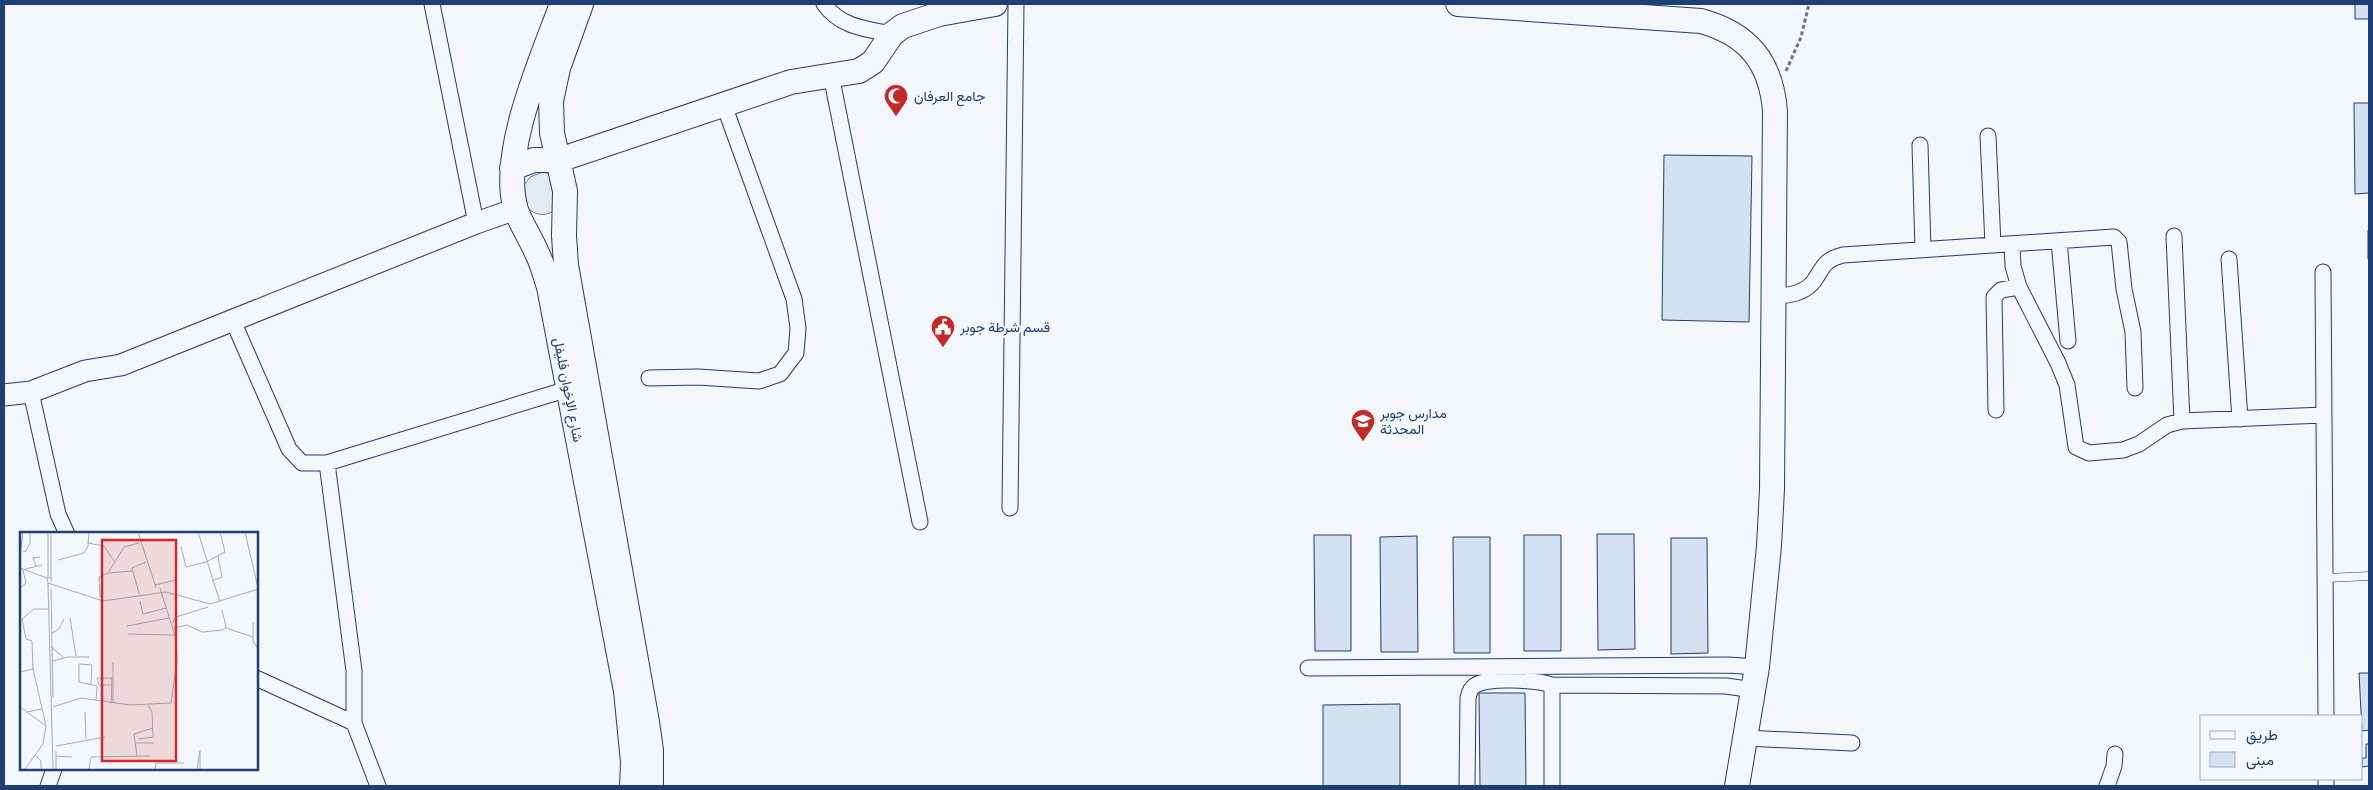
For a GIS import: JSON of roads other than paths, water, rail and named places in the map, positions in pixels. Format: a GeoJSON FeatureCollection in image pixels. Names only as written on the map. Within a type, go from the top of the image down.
{"type":"FeatureCollection","features":[{"type":"Feature","properties":{"kind":"main road","name":"شارع الإخوان فليفل"},"geometry":{"type":"LineString","coordinates":[[562,4],[532,88],[514,153],[512,168],[519,216],[537,252],[549,287],[568,389],[600,508],[647,722],[651,786]]}},
{"type":"Feature","properties":{"kind":"main road","name":"شارع الإخوان فليفل"},"geometry":{"type":"LineString","coordinates":[[581,4],[558,68],[551,101],[552,133],[565,191],[566,265],[626,691],[633,754],[632,786]]}},
{"type":"Feature","properties":{"kind":"main road"},"geometry":{"type":"LineString","coordinates":[[512,168],[534,160],[559,160],[798,80],[859,71],[878,56],[892,34],[938,9],[995,4]]}},
{"type":"Feature","properties":{"kind":"main road"},"geometry":{"type":"LineString","coordinates":[[1458,4],[1701,21],[1718,26],[1734,34],[1748,45],[1760,59],[1768,75],[1773,93],[1774,296],[1772,490],[1768,556],[1755,679],[1736,786]]}},
{"type":"Feature","properties":{"kind":"main road"},"geometry":{"type":"LineString","coordinates":[[519,216],[543,227],[564,222]]}},
{"type":"Feature","properties":{"kind":"street"},"geometry":{"type":"LineString","coordinates":[[432,4],[476,223]]}},
{"type":"Feature","properties":{"kind":"street"},"geometry":{"type":"LineString","coordinates":[[824,4],[833,14],[850,25],[892,34]]}},
{"type":"Feature","properties":{"kind":"street"},"geometry":{"type":"LineString","coordinates":[[1010,508],[1016,4]]}},
{"type":"Feature","properties":{"kind":"street"},"geometry":{"type":"LineString","coordinates":[[831,75],[920,522]]}},
{"type":"Feature","properties":{"kind":"street"},"geometry":{"type":"LineString","coordinates":[[649,378],[698,377],[759,381],[780,374],[796,353],[798,328],[794,299],[724,105]]}},
{"type":"Feature","properties":{"kind":"street"},"geometry":{"type":"LineString","coordinates":[[1988,136],[1993,245]]}},
{"type":"Feature","properties":{"kind":"street"},"geometry":{"type":"LineString","coordinates":[[1920,145],[1924,250]]}},
{"type":"Feature","properties":{"kind":"street"},"geometry":{"type":"LineString","coordinates":[[4,395],[31,392],[85,371],[121,364],[476,223],[519,216]]}},
{"type":"Feature","properties":{"kind":"street"},"geometry":{"type":"LineString","coordinates":[[2174,236],[2182,421]]}},
{"type":"Feature","properties":{"kind":"street"},"geometry":{"type":"LineString","coordinates":[[1774,296],[1796,293],[1806,288],[1814,281],[1822,267],[1835,258],[2114,237],[2119,242],[2124,289],[2133,332],[2136,388]]}},
{"type":"Feature","properties":{"kind":"street"},"geometry":{"type":"LineString","coordinates":[[2059,241],[2068,341]]}},
{"type":"Feature","properties":{"kind":"street"},"geometry":{"type":"LineString","coordinates":[[2012,244],[2018,288],[2063,374],[2069,397],[2074,443],[2080,451],[2089,453],[2123,450],[2146,440],[2167,426],[2182,421],[2324,416]]}},
{"type":"Feature","properties":{"kind":"street"},"geometry":{"type":"LineString","coordinates":[[2229,259],[2240,419]]}},
{"type":"Feature","properties":{"kind":"street"},"geometry":{"type":"LineString","coordinates":[[2323,272],[2326,715]]}},
{"type":"Feature","properties":{"kind":"street"},"geometry":{"type":"LineString","coordinates":[[1996,410],[1994,297],[2001,290],[2018,288]]}},
{"type":"Feature","properties":{"kind":"street"},"geometry":{"type":"LineString","coordinates":[[233,321],[289,449],[302,463],[327,463],[568,389]]}},
{"type":"Feature","properties":{"kind":"street"},"geometry":{"type":"LineString","coordinates":[[31,392],[58,514],[66,532]]}},
{"type":"Feature","properties":{"kind":"street"},"geometry":{"type":"LineString","coordinates":[[327,463],[354,671],[354,723],[378,786]]}},
{"type":"Feature","properties":{"kind":"street"},"geometry":{"type":"LineString","coordinates":[[1308,668],[1728,665],[1755,679]]}},
{"type":"Feature","properties":{"kind":"street"},"geometry":{"type":"LineString","coordinates":[[258,679],[354,723]]}},
{"type":"Feature","properties":{"kind":"street"},"geometry":{"type":"LineString","coordinates":[[1467,786],[1468,698],[1471,687],[1482,682],[1539,681],[1552,685],[1726,686],[1755,679]]}},
{"type":"Feature","properties":{"kind":"street"},"geometry":{"type":"LineString","coordinates":[[1552,685],[1552,786]]}},
{"type":"Feature","properties":{"kind":"street"},"geometry":{"type":"LineString","coordinates":[[1745,738],[1775,741],[1852,743]]}},
{"type":"Feature","properties":{"kind":"street"},"geometry":{"type":"LineString","coordinates":[[2107,786],[2114,766],[2115,754]]}},
{"type":"Feature","properties":{"kind":"street"},"geometry":{"type":"LineString","coordinates":[[48,786],[54,770]]}},
{"type":"Feature","properties":{"kind":"lane"},"geometry":{"type":"LineString","coordinates":[[2326,578],[2369,576]]}},
{"type":"Feature","properties":{"kind":"place","name":"جامع العرفان"},"geometry":{"type":"Point","coordinates":[896,117]}},
{"type":"Feature","properties":{"kind":"place","name":"قسم شرطة جوبر"},"geometry":{"type":"Point","coordinates":[943,348]}},
{"type":"Feature","properties":{"kind":"place","name":"مدارس جوبر المحدثة"},"geometry":{"type":"Point","coordinates":[1363,442]}}]}
